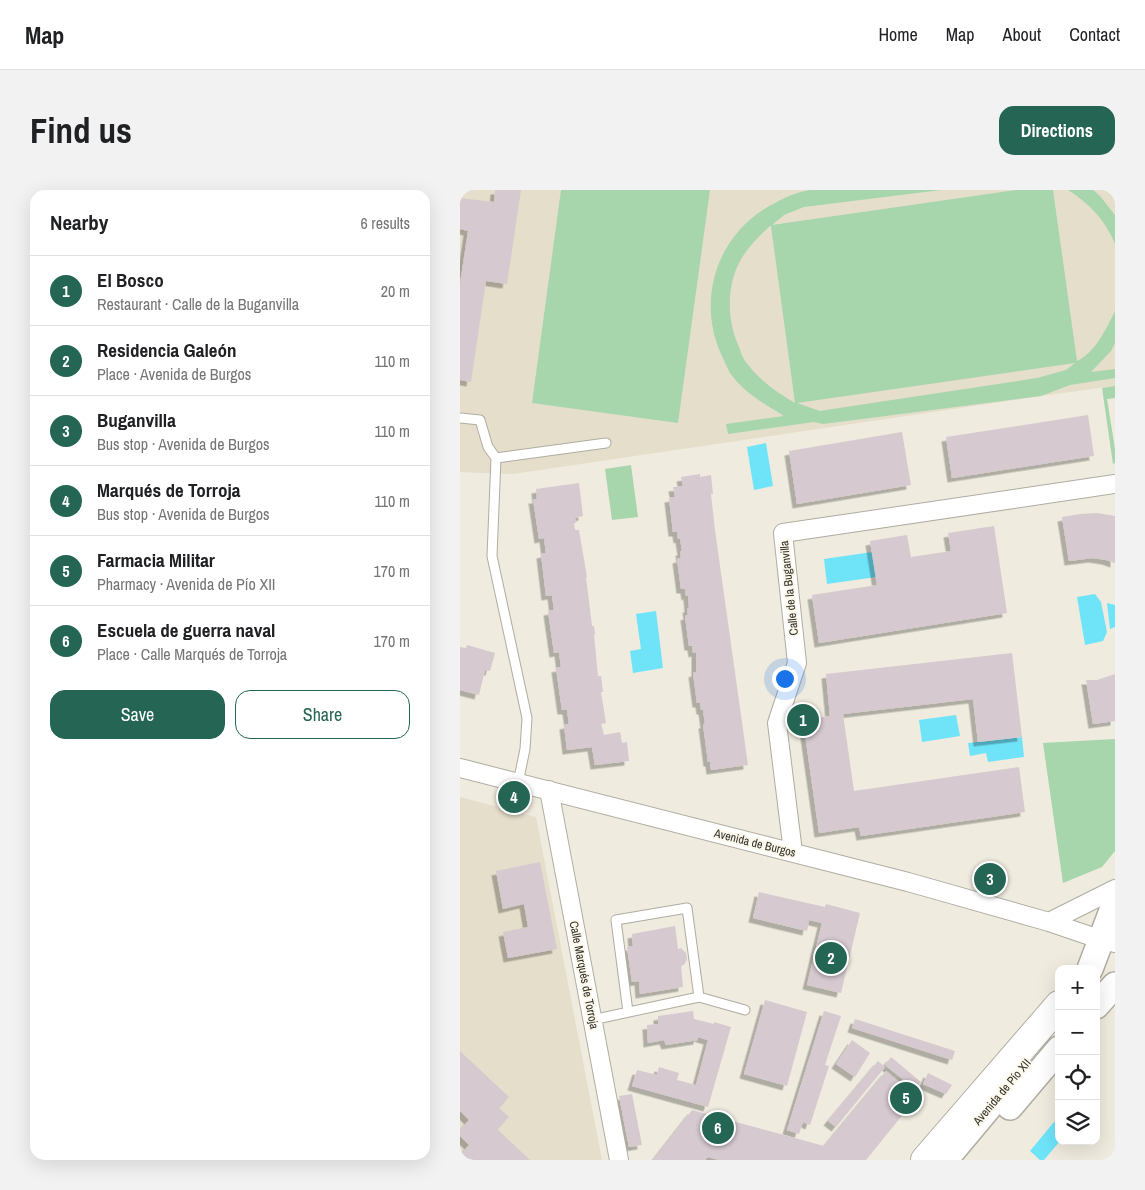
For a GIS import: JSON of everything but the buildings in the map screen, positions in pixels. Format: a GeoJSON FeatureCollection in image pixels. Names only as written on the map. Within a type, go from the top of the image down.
{"type":"FeatureCollection","features":[{"type":"Feature","properties":{"kind":"main road"},"geometry":{"type":"LineString","coordinates":[[1092,965],[1113,917]]}},
{"type":"Feature","properties":{"kind":"main road"},"geometry":{"type":"LineString","coordinates":[[925,1160],[1055,1010]]}},
{"type":"Feature","properties":{"kind":"main road","name":"Avenida de Pío XII"},"geometry":{"type":"LineString","coordinates":[[945,1160],[1055,1028]]}},
{"type":"Feature","properties":{"kind":"main road","name":"Avenida de Pío XII"},"geometry":{"type":"LineString","coordinates":[[965,1160],[1055,1054]]}},
{"type":"Feature","properties":{"kind":"street","name":"Calle de la Buganvilla"},"geometry":{"type":"LineString","coordinates":[[793,852],[777,723],[797,663],[784,534],[1115,484]]}},
{"type":"Feature","properties":{"kind":"street","name":"Avenida de Burgos"},"geometry":{"type":"LineString","coordinates":[[460,768],[793,852],[1049,922],[1113,917]]}},
{"type":"Feature","properties":{"kind":"street","name":"Calle Marqués de Torroja"},"geometry":{"type":"LineString","coordinates":[[549,790],[619,1160]]}},
{"type":"Feature","properties":{"kind":"street"},"geometry":{"type":"LineString","coordinates":[[1049,922],[1113,917]]}},
{"type":"Feature","properties":{"kind":"lane"},"geometry":{"type":"LineString","coordinates":[[460,418],[480,420],[488,448],[496,458],[492,556],[527,718],[525,749],[518,783]]}},
{"type":"Feature","properties":{"kind":"lane"},"geometry":{"type":"LineString","coordinates":[[496,458],[606,443]]}},
{"type":"Feature","properties":{"kind":"lane"},"geometry":{"type":"LineString","coordinates":[[628,1012],[616,920],[687,908],[699,997]]}},
{"type":"Feature","properties":{"kind":"lane"},"geometry":{"type":"LineString","coordinates":[[592,1020],[699,997],[745,1010]]}},
{"type":"Feature","properties":{"kind":"shaded area"},"geometry":{"type":"Polygon","coordinates":[[[460,190],[1108,190],[1115,193],[1115,386],[513,474],[460,472],[460,190]]]}},
{"type":"Feature","properties":{"kind":"shaded area"},"geometry":{"type":"Polygon","coordinates":[[[460,797],[536,817],[602,1160],[460,1160],[460,797]]]}},
{"type":"Feature","properties":{"kind":"green space"},"geometry":{"type":"Polygon","coordinates":[[[561,190],[710,190],[678,423],[532,403],[561,190]]]}},
{"type":"Feature","properties":{"kind":"green space"},"geometry":{"type":"Polygon","coordinates":[[[810,190],[941,190],[804,207],[784,215],[772,225],[1016,190],[1053,190],[1077,361],[1095,346],[1115,311],[1115,343],[1111,351],[1091,372],[1115,369],[1115,378],[1070,385],[1041,396],[823,424],[814,422],[728,434],[726,424],[784,416],[742,387],[727,367],[714,334],[711,312],[712,290],[717,269],[726,249],[739,231],[755,215],[796,193],[810,190]],[[771,226],[746,251],[735,271],[730,293],[730,315],[735,337],[745,361],[768,385],[795,403],[771,226]],[[1075,363],[797,403],[820,411],[1037,378],[1066,370],[1075,363]]]}},
{"type":"Feature","properties":{"kind":"green space"},"geometry":{"type":"Polygon","coordinates":[[[1068,190],[1093,190],[1100,196],[1115,215],[1115,244],[1107,228],[1096,213],[1068,190]]]}},
{"type":"Feature","properties":{"kind":"green space"},"geometry":{"type":"Polygon","coordinates":[[[1115,386],[1115,398],[1107,399],[1115,449],[1115,463],[1113,464],[1102,388],[1115,386]]]}},
{"type":"Feature","properties":{"kind":"green space"},"geometry":{"type":"Polygon","coordinates":[[[631,465],[638,517],[612,520],[605,469],[631,465]]]}},
{"type":"Feature","properties":{"kind":"green space"},"geometry":{"type":"Polygon","coordinates":[[[1115,739],[1115,851],[1102,867],[1063,883],[1043,743],[1115,739]]]}},
{"type":"Feature","properties":{"kind":"water"},"geometry":{"type":"Polygon","coordinates":[[[766,443],[773,486],[754,490],[747,447],[766,443]]]}},
{"type":"Feature","properties":{"kind":"water"},"geometry":{"type":"Polygon","coordinates":[[[872,552],[876,577],[827,584],[824,559],[872,552]]]}},
{"type":"Feature","properties":{"kind":"water"},"geometry":{"type":"Polygon","coordinates":[[[1095,594],[1101,602],[1107,632],[1103,641],[1085,645],[1077,597],[1095,594]]]}},
{"type":"Feature","properties":{"kind":"water"},"geometry":{"type":"Polygon","coordinates":[[[1107,603],[1115,605],[1115,627],[1110,629],[1107,603]]]}},
{"type":"Feature","properties":{"kind":"water"},"geometry":{"type":"Polygon","coordinates":[[[656,611],[663,668],[633,673],[630,651],[641,649],[636,614],[656,611]]]}},
{"type":"Feature","properties":{"kind":"water"},"geometry":{"type":"Polygon","coordinates":[[[956,715],[960,736],[922,742],[919,720],[956,715]]]}},
{"type":"Feature","properties":{"kind":"water"},"geometry":{"type":"Polygon","coordinates":[[[1022,737],[1024,757],[988,762],[986,753],[970,756],[968,743],[1022,737]]]}},
{"type":"Feature","properties":{"kind":"water"},"geometry":{"type":"Polygon","coordinates":[[[1055,1123],[1055,1145],[1057,1145],[1044,1160],[1040,1160],[1030,1151],[1055,1123]]]}},
{"type":"Feature","properties":{"kind":"place","name":"El Bosco"},"geometry":{"type":"Point","coordinates":[803,720]}},
{"type":"Feature","properties":{"kind":"place","name":"Marqués de Torroja"},"geometry":{"type":"Point","coordinates":[514,797]}},
{"type":"Feature","properties":{"kind":"place","name":"Buganvilla"},"geometry":{"type":"Point","coordinates":[990,879]}},
{"type":"Feature","properties":{"kind":"place","name":"Residencia Galeón"},"geometry":{"type":"Point","coordinates":[831,958]}},
{"type":"Feature","properties":{"kind":"place","name":"Farmacia Militar"},"geometry":{"type":"Point","coordinates":[906,1098]}},
{"type":"Feature","properties":{"kind":"place","name":"Escuela de guerra naval"},"geometry":{"type":"Point","coordinates":[718,1128]}}]}
